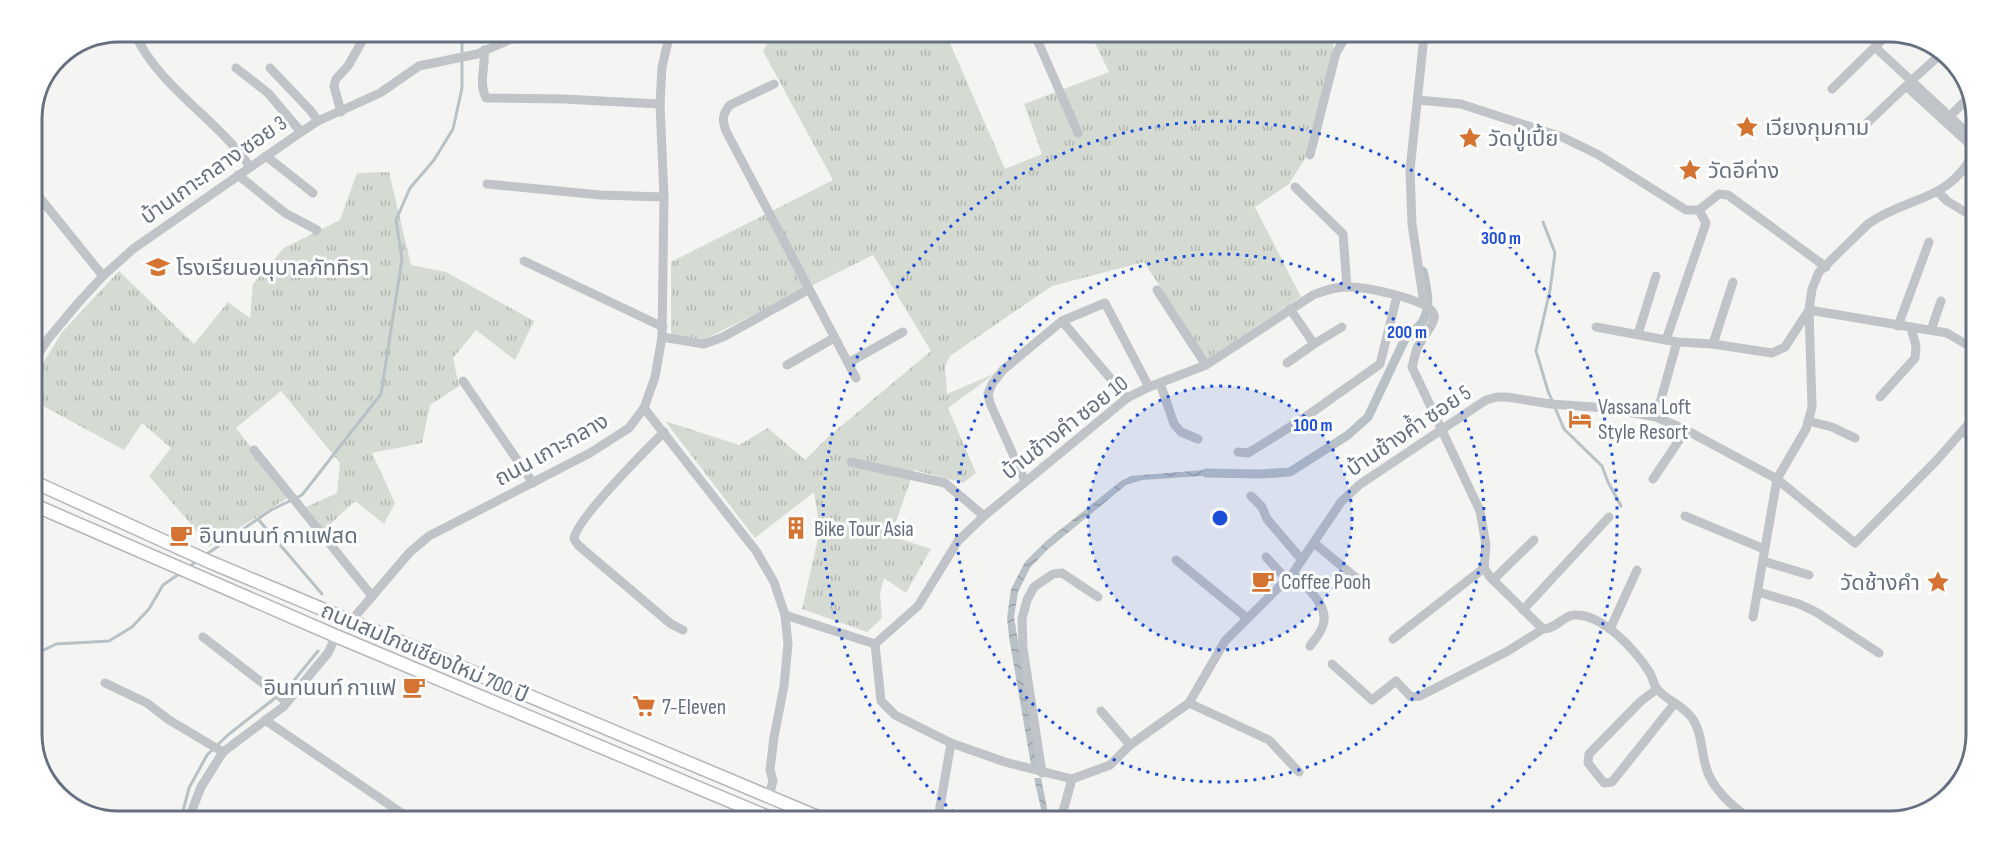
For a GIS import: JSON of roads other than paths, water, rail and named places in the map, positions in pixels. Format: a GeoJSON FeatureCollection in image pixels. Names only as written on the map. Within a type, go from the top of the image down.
{"type":"FeatureCollection","features":[{"type":"Feature","properties":{"kind":"main road","name":"ถนนสมโภชเชียงใหม่ 700 ปี"},"geometry":{"type":"LineString","coordinates":[[42,486],[210,562],[804,811]]}},
{"type":"Feature","properties":{"kind":"main road","name":"ถนนสมโภชเชียงใหม่ 700 ปี"},"geometry":{"type":"LineString","coordinates":[[42,508],[336,636],[751,811]]}},
{"type":"Feature","properties":{"kind":"street"},"geometry":{"type":"LineString","coordinates":[[141,42],[177,90],[241,154],[250,167]]}},
{"type":"Feature","properties":{"kind":"street"},"geometry":{"type":"LineString","coordinates":[[341,112],[334,86],[336,79],[348,66],[361,42]]}},
{"type":"Feature","properties":{"kind":"street","name":"บ้านเกาะกลาง ซอย 3"},"geometry":{"type":"LineString","coordinates":[[42,348],[103,276],[133,249],[301,132],[318,121],[380,93],[419,66],[459,58],[503,42]]}},
{"type":"Feature","properties":{"kind":"street","name":"ถนน เกาะกลาง"},"geometry":{"type":"LineString","coordinates":[[351,621],[410,552],[429,536],[590,453],[628,428],[644,408],[655,377],[663,327],[664,197],[660,104],[662,67],[668,42]]}},
{"type":"Feature","properties":{"kind":"street"},"geometry":{"type":"LineString","coordinates":[[1038,42],[1078,133]]}},
{"type":"Feature","properties":{"kind":"street"},"geometry":{"type":"LineString","coordinates":[[1310,155],[1336,53],[1343,42]]}},
{"type":"Feature","properties":{"kind":"street"},"geometry":{"type":"LineString","coordinates":[[1424,42],[1421,101],[1410,170],[1412,224],[1427,307],[1435,319],[1417,348],[1413,367],[1480,511],[1486,545],[1484,568],[1493,580],[1543,629]]}},
{"type":"Feature","properties":{"kind":"street"},"geometry":{"type":"LineString","coordinates":[[1832,88],[1880,42]]}},
{"type":"Feature","properties":{"kind":"street"},"geometry":{"type":"LineString","coordinates":[[1875,47],[1966,132]]}},
{"type":"Feature","properties":{"kind":"street"},"geometry":{"type":"LineString","coordinates":[[484,50],[485,62],[481,82],[486,98],[660,104]]}},
{"type":"Feature","properties":{"kind":"street"},"geometry":{"type":"LineString","coordinates":[[1911,81],[1936,58]]}},
{"type":"Feature","properties":{"kind":"street"},"geometry":{"type":"LineString","coordinates":[[236,68],[268,93],[301,132]]}},
{"type":"Feature","properties":{"kind":"street"},"geometry":{"type":"LineString","coordinates":[[270,68],[318,121]]}},
{"type":"Feature","properties":{"kind":"street"},"geometry":{"type":"LineString","coordinates":[[774,84],[730,105],[725,110],[722,119],[726,131],[808,290],[856,378]]}},
{"type":"Feature","properties":{"kind":"street"},"geometry":{"type":"LineString","coordinates":[[1865,125],[1906,86],[1966,141]]}},
{"type":"Feature","properties":{"kind":"street"},"geometry":{"type":"LineString","coordinates":[[1421,101],[1461,104],[1562,137],[1597,154],[1686,210],[1699,210],[1719,194],[1728,195],[1826,267]]}},
{"type":"Feature","properties":{"kind":"street"},"geometry":{"type":"LineString","coordinates":[[1949,117],[1964,102]]}},
{"type":"Feature","properties":{"kind":"street"},"geometry":{"type":"LineString","coordinates":[[266,156],[313,193]]}},
{"type":"Feature","properties":{"kind":"street"},"geometry":{"type":"LineString","coordinates":[[1753,617],[1777,479],[1806,429],[1812,407],[1809,310],[1814,283],[1819,272],[1868,224],[1878,217],[1938,192],[1966,166]]}},
{"type":"Feature","properties":{"kind":"street"},"geometry":{"type":"LineString","coordinates":[[238,175],[285,213],[318,230]]}},
{"type":"Feature","properties":{"kind":"street"},"geometry":{"type":"LineString","coordinates":[[487,184],[600,195],[664,197]]}},
{"type":"Feature","properties":{"kind":"street"},"geometry":{"type":"LineString","coordinates":[[1294,187],[1343,234],[1347,287]]}},
{"type":"Feature","properties":{"kind":"street"},"geometry":{"type":"LineString","coordinates":[[1938,192],[1947,201],[1966,213]]}},
{"type":"Feature","properties":{"kind":"street"},"geometry":{"type":"LineString","coordinates":[[42,200],[103,276]]}},
{"type":"Feature","properties":{"kind":"street"},"geometry":{"type":"LineString","coordinates":[[1666,340],[1706,223],[1699,210]]}},
{"type":"Feature","properties":{"kind":"street"},"geometry":{"type":"LineString","coordinates":[[1898,326],[1929,242]]}},
{"type":"Feature","properties":{"kind":"street"},"geometry":{"type":"LineString","coordinates":[[524,261],[663,327]]}},
{"type":"Feature","properties":{"kind":"street"},"geometry":{"type":"LineString","coordinates":[[1638,334],[1656,276]]}},
{"type":"Feature","properties":{"kind":"street"},"geometry":{"type":"LineString","coordinates":[[1713,344],[1733,282]]}},
{"type":"Feature","properties":{"kind":"street","name":"บ้านช้างคำ ซอย 10"},"geometry":{"type":"LineString","coordinates":[[875,644],[918,606],[958,542],[984,516],[1126,398],[1206,365],[1290,309],[1313,295],[1330,289],[1371,288],[1427,307]]}},
{"type":"Feature","properties":{"kind":"street"},"geometry":{"type":"LineString","coordinates":[[662,337],[704,344],[723,338],[808,290]]}},
{"type":"Feature","properties":{"kind":"street"},"geometry":{"type":"LineString","coordinates":[[1157,290],[1206,365]]}},
{"type":"Feature","properties":{"kind":"street"},"geometry":{"type":"LineString","coordinates":[[1238,452],[1248,453],[1266,442],[1380,364],[1397,296]]}},
{"type":"Feature","properties":{"kind":"street"},"geometry":{"type":"LineString","coordinates":[[1931,330],[1941,301]]}},
{"type":"Feature","properties":{"kind":"street"},"geometry":{"type":"LineString","coordinates":[[1025,481],[988,394],[992,384],[1003,370],[1062,321],[1105,303],[1149,387]]}},
{"type":"Feature","properties":{"kind":"street"},"geometry":{"type":"LineString","coordinates":[[1290,309],[1314,344]]}},
{"type":"Feature","properties":{"kind":"street"},"geometry":{"type":"LineString","coordinates":[[1809,310],[1947,333],[1966,344]]}},
{"type":"Feature","properties":{"kind":"street"},"geometry":{"type":"LineString","coordinates":[[1596,327],[1677,342],[1713,344],[1772,353],[1780,350],[1794,336],[1809,310]]}},
{"type":"Feature","properties":{"kind":"street"},"geometry":{"type":"LineString","coordinates":[[1062,321],[1126,398]]}},
{"type":"Feature","properties":{"kind":"street"},"geometry":{"type":"LineString","coordinates":[[1287,363],[1342,327]]}},
{"type":"Feature","properties":{"kind":"street"},"geometry":{"type":"LineString","coordinates":[[1880,397],[1915,358],[1916,346],[1911,328]]}},
{"type":"Feature","properties":{"kind":"street"},"geometry":{"type":"LineString","coordinates":[[848,363],[903,332]]}},
{"type":"Feature","properties":{"kind":"street"},"geometry":{"type":"LineString","coordinates":[[786,365],[834,338]]}},
{"type":"Feature","properties":{"kind":"street"},"geometry":{"type":"LineString","coordinates":[[1656,417],[1677,342]]}},
{"type":"Feature","properties":{"kind":"street"},"geometry":{"type":"LineString","coordinates":[[463,381],[533,483]]}},
{"type":"Feature","properties":{"kind":"street"},"geometry":{"type":"LineString","coordinates":[[1160,383],[1174,424],[1181,432],[1198,439]]}},
{"type":"Feature","properties":{"kind":"street","name":"บ้านช้างค้ำ ซอย 5"},"geometry":{"type":"LineString","coordinates":[[1072,779],[1110,765],[1130,745],[1189,703],[1225,641],[1290,576],[1341,502],[1359,485],[1474,407],[1497,397],[1589,406],[1656,417],[1686,430],[1777,479],[1855,543],[1963,431]]}},
{"type":"Feature","properties":{"kind":"street"},"geometry":{"type":"LineString","coordinates":[[644,408],[763,562],[774,582],[785,615],[788,652],[774,737],[771,770],[773,781],[769,796]]}},
{"type":"Feature","properties":{"kind":"street"},"geometry":{"type":"LineString","coordinates":[[1808,421],[1855,438]]}},
{"type":"Feature","properties":{"kind":"street"},"geometry":{"type":"LineString","coordinates":[[1966,427],[1963,431],[1966,434]]}},
{"type":"Feature","properties":{"kind":"street"},"geometry":{"type":"LineString","coordinates":[[1653,478],[1686,430]]}},
{"type":"Feature","properties":{"kind":"street"},"geometry":{"type":"LineString","coordinates":[[664,432],[625,471],[575,531],[574,539],[578,545],[671,624],[683,630]]}},
{"type":"Feature","properties":{"kind":"street"},"geometry":{"type":"LineString","coordinates":[[254,450],[372,596]]}},
{"type":"Feature","properties":{"kind":"street"},"geometry":{"type":"LineString","coordinates":[[851,462],[945,483],[984,516]]}},
{"type":"Feature","properties":{"kind":"street"},"geometry":{"type":"LineString","coordinates":[[1251,496],[1302,560]]}},
{"type":"Feature","properties":{"kind":"street"},"geometry":{"type":"LineString","coordinates":[[1685,516],[1764,549]]}},
{"type":"Feature","properties":{"kind":"street"},"geometry":{"type":"LineString","coordinates":[[1523,610],[1609,517]]}},
{"type":"Feature","properties":{"kind":"street"},"geometry":{"type":"LineString","coordinates":[[1493,580],[1534,540]]}},
{"type":"Feature","properties":{"kind":"street"},"geometry":{"type":"LineString","coordinates":[[1314,543],[1360,581]]}},
{"type":"Feature","properties":{"kind":"street"},"geometry":{"type":"LineString","coordinates":[[1266,557],[1319,603],[1324,617],[1323,628],[1310,646]]}},
{"type":"Feature","properties":{"kind":"street"},"geometry":{"type":"LineString","coordinates":[[1176,560],[1246,618]]}},
{"type":"Feature","properties":{"kind":"street"},"geometry":{"type":"LineString","coordinates":[[1763,561],[1809,575]]}},
{"type":"Feature","properties":{"kind":"street"},"geometry":{"type":"LineString","coordinates":[[1393,639],[1484,568]]}},
{"type":"Feature","properties":{"kind":"street"},"geometry":{"type":"LineString","coordinates":[[1610,629],[1637,570]]}},
{"type":"Feature","properties":{"kind":"street"},"geometry":{"type":"LineString","coordinates":[[1042,772],[1023,648],[1022,619],[1027,600],[1034,587],[1053,574],[1062,573],[1098,597]]}},
{"type":"Feature","properties":{"kind":"street"},"geometry":{"type":"LineString","coordinates":[[1758,592],[1799,604],[1816,612],[1880,653]]}},
{"type":"Feature","properties":{"kind":"street"},"geometry":{"type":"LineString","coordinates":[[785,615],[875,644],[881,701],[895,715],[951,743],[1042,772],[1072,779],[1063,811]]}},
{"type":"Feature","properties":{"kind":"street"},"geometry":{"type":"LineString","coordinates":[[1332,664],[1372,700],[1396,681],[1410,697],[1420,696],[1508,651],[1543,629],[1554,627],[1571,615],[1597,620],[1628,645],[1651,675],[1657,689],[1692,717],[1706,769],[1715,786],[1739,811]]}},
{"type":"Feature","properties":{"kind":"street"},"geometry":{"type":"LineString","coordinates":[[192,811],[219,748],[265,720],[287,702],[328,653],[336,636]]}},
{"type":"Feature","properties":{"kind":"street"},"geometry":{"type":"LineString","coordinates":[[202,637],[287,702]]}},
{"type":"Feature","properties":{"kind":"street"},"geometry":{"type":"LineString","coordinates":[[105,683],[147,703],[169,720],[219,748]]}},
{"type":"Feature","properties":{"kind":"street"},"geometry":{"type":"LineString","coordinates":[[1657,689],[1641,701],[1589,754],[1588,763],[1604,783],[1612,782],[1675,702]]}},
{"type":"Feature","properties":{"kind":"street"},"geometry":{"type":"LineString","coordinates":[[1189,703],[1269,740],[1299,771]]}},
{"type":"Feature","properties":{"kind":"street"},"geometry":{"type":"LineString","coordinates":[[1101,711],[1130,745]]}},
{"type":"Feature","properties":{"kind":"street"},"geometry":{"type":"LineString","coordinates":[[265,720],[399,811]]}},
{"type":"Feature","properties":{"kind":"street"},"geometry":{"type":"LineString","coordinates":[[939,811],[951,743]]}},
{"type":"Feature","properties":{"kind":"water"},"geometry":{"type":"Polygon","coordinates":[[[1216,469],[1217,475],[1142,480],[1126,485],[1047,550],[1030,568],[1018,592],[1014,617],[1039,767],[1031,765],[1007,618],[1011,589],[1025,562],[1046,541],[1121,481],[1131,476],[1216,469]]]}},
{"type":"Feature","properties":{"kind":"water"},"geometry":{"type":"Polygon","coordinates":[[[1034,778],[1041,778],[1048,811],[1041,811],[1034,778]]]}},
{"type":"Feature","properties":{"kind":"waterway"},"geometry":{"type":"LineString","coordinates":[[204,556],[271,510],[302,495],[381,394],[402,259],[396,220],[410,188],[434,160],[453,129],[462,88],[462,42]]}},
{"type":"Feature","properties":{"kind":"waterway"},"geometry":{"type":"LineString","coordinates":[[1543,222],[1555,253],[1550,290],[1536,351],[1548,391],[1564,429],[1602,466],[1621,506]]}},
{"type":"Feature","properties":{"kind":"waterway"},"geometry":{"type":"LineString","coordinates":[[1206,473],[1290,472],[1348,435],[1368,417],[1405,340],[1419,326],[1426,314],[1428,300],[1423,271]]}},
{"type":"Feature","properties":{"kind":"waterway"},"geometry":{"type":"LineString","coordinates":[[258,519],[322,594]]}},
{"type":"Feature","properties":{"kind":"waterway"},"geometry":{"type":"LineString","coordinates":[[187,568],[199,560]]}},
{"type":"Feature","properties":{"kind":"waterway"},"geometry":{"type":"LineString","coordinates":[[42,651],[56,644],[109,641],[132,627],[149,609],[163,585],[182,572]]}},
{"type":"Feature","properties":{"kind":"waterway"},"geometry":{"type":"LineString","coordinates":[[183,811],[189,788],[207,755],[229,734],[288,688],[318,651]]}},
{"type":"Feature","properties":{"kind":"place","name":"เวียงกุมกาม"},"geometry":{"type":"Point","coordinates":[1747,127]}},
{"type":"Feature","properties":{"kind":"place","name":"วัดปู่เปี้ย"},"geometry":{"type":"Point","coordinates":[1470,138]}},
{"type":"Feature","properties":{"kind":"place","name":"วัดอีค่าง"},"geometry":{"type":"Point","coordinates":[1690,170]}},
{"type":"Feature","properties":{"kind":"place","name":"โรงเรียนอนุบาลภัททิรา"},"geometry":{"type":"Point","coordinates":[158,267]}},
{"type":"Feature","properties":{"kind":"place","name":"Vassana Loft Style Resort"},"geometry":{"type":"Point","coordinates":[1580,419]}},
{"type":"Feature","properties":{"kind":"place","name":"Bike Tour Asia"},"geometry":{"type":"Point","coordinates":[796,528]}},
{"type":"Feature","properties":{"kind":"place","name":"อินทนนท์ กาแฟสด"},"geometry":{"type":"Point","coordinates":[181,535]}},
{"type":"Feature","properties":{"kind":"place","name":"Coffee Pooh"},"geometry":{"type":"Point","coordinates":[1263,581]}},
{"type":"Feature","properties":{"kind":"place","name":"วัดช้างคำ"},"geometry":{"type":"Point","coordinates":[1938,582]}},
{"type":"Feature","properties":{"kind":"place","name":"อินทนนท์ กาแฟ"},"geometry":{"type":"Point","coordinates":[414,687]}},
{"type":"Feature","properties":{"kind":"place","name":"7-Eleven"},"geometry":{"type":"Point","coordinates":[644,706]}}]}
